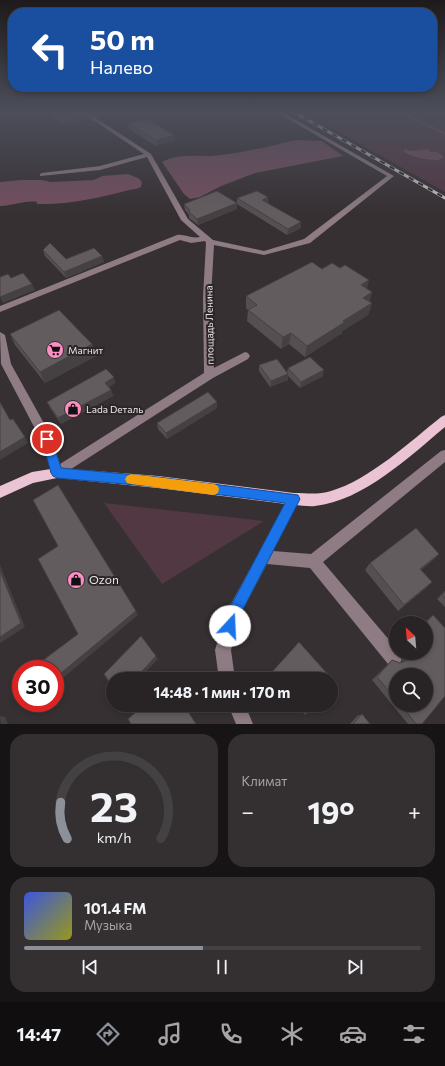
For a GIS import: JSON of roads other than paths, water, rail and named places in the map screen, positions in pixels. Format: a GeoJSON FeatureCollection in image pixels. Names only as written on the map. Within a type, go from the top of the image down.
{"type":"FeatureCollection","features":[{"type":"Feature","properties":{"kind":"main road"},"geometry":{"type":"LineString","coordinates":[[0,492],[32,478],[57,473],[158,482],[294,499],[316,500],[342,493],[371,478],[445,420]]}},
{"type":"Feature","properties":{"kind":"street"},"geometry":{"type":"LineString","coordinates":[[135,146],[149,155],[185,220],[208,240]]}},
{"type":"Feature","properties":{"kind":"street"},"geometry":{"type":"LineString","coordinates":[[0,309],[180,236],[191,241],[208,240],[264,253],[307,241],[391,176],[338,146]]}},
{"type":"Feature","properties":{"kind":"street"},"geometry":{"type":"LineString","coordinates":[[42,175],[100,168],[149,155]]}},
{"type":"Feature","properties":{"kind":"street","name":"площадь Ленина"},"geometry":{"type":"LineString","coordinates":[[57,473],[210,375],[208,240]]}},
{"type":"Feature","properties":{"kind":"street"},"geometry":{"type":"LineString","coordinates":[[0,335],[6,364],[47,439],[57,473]]}},
{"type":"Feature","properties":{"kind":"street"},"geometry":{"type":"LineString","coordinates":[[210,375],[245,356]]}},
{"type":"Feature","properties":{"kind":"street"},"geometry":{"type":"LineString","coordinates":[[264,557],[313,561],[445,455]]}},
{"type":"Feature","properties":{"kind":"street"},"geometry":{"type":"LineString","coordinates":[[226,672],[223,650],[233,613],[294,499]]}},
{"type":"Feature","properties":{"kind":"street"},"geometry":{"type":"LineString","coordinates":[[313,561],[389,652]]}},
{"type":"Feature","properties":{"kind":"street"},"geometry":{"type":"LineString","coordinates":[[239,712],[245,724]]}},
{"type":"Feature","properties":{"kind":"railway"},"geometry":{"type":"LineString","coordinates":[[353,146],[445,198]]}},
{"type":"Feature","properties":{"kind":"place","name":"Магнит"},"geometry":{"type":"Point","coordinates":[55,350]}},
{"type":"Feature","properties":{"kind":"place","name":"Lada Dеталь"},"geometry":{"type":"Point","coordinates":[73,409]}},
{"type":"Feature","properties":{"kind":"place","name":"Ozon"},"geometry":{"type":"Point","coordinates":[76,580]}}]}
